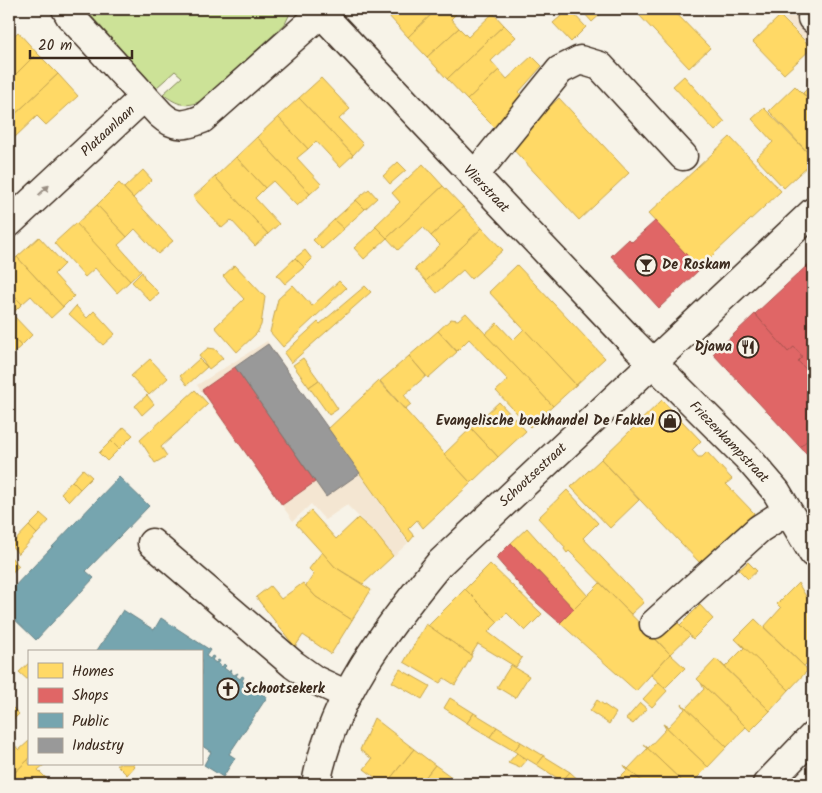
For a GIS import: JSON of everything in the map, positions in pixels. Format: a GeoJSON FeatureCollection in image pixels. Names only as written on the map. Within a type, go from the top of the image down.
{"type":"FeatureCollection","features":[{"type":"Feature","properties":{"kind":"street"},"geometry":{"type":"LineString","coordinates":[[66,9],[70,16],[144,97]]}},
{"type":"Feature","properties":{"kind":"street","name":"Plataanlaan"},"geometry":{"type":"LineString","coordinates":[[9,223],[144,97],[167,121],[177,126],[186,126],[202,119],[321,10]]}},
{"type":"Feature","properties":{"kind":"street","name":"Vlierstraat"},"geometry":{"type":"LineString","coordinates":[[321,10],[474,176],[652,363]]}},
{"type":"Feature","properties":{"kind":"street"},"geometry":{"type":"LineString","coordinates":[[474,176],[560,70],[580,60],[600,66],[683,156]]}},
{"type":"Feature","properties":{"kind":"street","name":"Schootsestraat"},"geometry":{"type":"LineString","coordinates":[[316,784],[330,730],[372,650],[391,623],[439,564],[813,212]]}},
{"type":"Feature","properties":{"kind":"street","name":"Friezenkampstraat"},"geometry":{"type":"LineString","coordinates":[[652,363],[746,456],[776,491],[813,553]]}},
{"type":"Feature","properties":{"kind":"street"},"geometry":{"type":"LineString","coordinates":[[654,624],[759,529],[787,511]]}},
{"type":"Feature","properties":{"kind":"street"},"geometry":{"type":"LineString","coordinates":[[152,543],[294,666],[315,680],[347,695]]}},
{"type":"Feature","properties":{"kind":"street"},"geometry":{"type":"LineString","coordinates":[[767,784],[813,736]]}},
{"type":"Feature","properties":{"kind":"shaded area"},"geometry":{"type":"Polygon","coordinates":[[[790,9],[813,9],[813,49],[782,16],[790,9]]]}},
{"type":"Feature","properties":{"kind":"shaded area"},"geometry":{"type":"Polygon","coordinates":[[[267,341],[408,543],[394,556],[378,540],[380,538],[347,505],[325,520],[311,504],[293,521],[197,385],[267,341]]]}},
{"type":"Feature","properties":{"kind":"green space"},"geometry":{"type":"Polygon","coordinates":[[[85,9],[292,9],[285,24],[204,99],[188,105],[173,101],[163,94],[182,77],[175,71],[156,88],[85,9]]]}},
{"type":"Feature","properties":{"kind":"building: Homes"},"geometry":{"type":"Polygon","coordinates":[[[9,9],[13,9],[13,27],[9,27],[9,9]]]}},
{"type":"Feature","properties":{"kind":"building: Homes"},"geometry":{"type":"Polygon","coordinates":[[[395,9],[437,9],[408,37],[388,15],[395,9]]]}},
{"type":"Feature","properties":{"kind":"building: Homes"},"geometry":{"type":"Polygon","coordinates":[[[437,9],[461,9],[451,19],[459,28],[427,57],[408,37],[437,9]]]}},
{"type":"Feature","properties":{"kind":"building: Homes"},"geometry":{"type":"Polygon","coordinates":[[[569,9],[586,27],[571,42],[553,23],[569,9]]]}},
{"type":"Feature","properties":{"kind":"building: Homes"},"geometry":{"type":"Polygon","coordinates":[[[588,9],[606,9],[592,22],[584,13],[588,9]]]}},
{"type":"Feature","properties":{"kind":"building: Homes"},"geometry":{"type":"Polygon","coordinates":[[[644,9],[672,9],[710,48],[689,68],[638,14],[644,9]]]}},
{"type":"Feature","properties":{"kind":"building: Homes"},"geometry":{"type":"Polygon","coordinates":[[[493,13],[504,25],[447,79],[427,57],[459,28],[468,37],[493,13]]]}},
{"type":"Feature","properties":{"kind":"building: Homes"},"geometry":{"type":"Polygon","coordinates":[[[780,16],[812,48],[784,74],[753,42],[780,16]]]}},
{"type":"Feature","properties":{"kind":"building: Homes"},"geometry":{"type":"Polygon","coordinates":[[[504,25],[516,37],[491,61],[499,70],[467,100],[447,79],[504,25]]]}},
{"type":"Feature","properties":{"kind":"building: Homes"},"geometry":{"type":"Polygon","coordinates":[[[18,32],[37,53],[9,81],[9,40],[18,32]]]}},
{"type":"Feature","properties":{"kind":"building: Homes"},"geometry":{"type":"Polygon","coordinates":[[[37,53],[58,74],[9,120],[9,81],[37,53]]]}},
{"type":"Feature","properties":{"kind":"building: Homes"},"geometry":{"type":"Polygon","coordinates":[[[532,56],[542,66],[519,92],[525,100],[500,133],[467,100],[499,70],[507,79],[532,56]]]}},
{"type":"Feature","properties":{"kind":"building: Homes"},"geometry":{"type":"Polygon","coordinates":[[[58,74],[78,96],[46,125],[37,116],[12,140],[9,137],[9,120],[58,74]]]}},
{"type":"Feature","properties":{"kind":"building: Homes"},"geometry":{"type":"Polygon","coordinates":[[[684,76],[725,122],[715,131],[673,86],[684,76]]]}},
{"type":"Feature","properties":{"kind":"building: Homes"},"geometry":{"type":"Polygon","coordinates":[[[321,78],[350,109],[339,119],[363,144],[353,155],[299,98],[321,78]]]}},
{"type":"Feature","properties":{"kind":"building: Homes"},"geometry":{"type":"Polygon","coordinates":[[[813,83],[813,104],[803,93],[813,83]]]}},
{"type":"Feature","properties":{"kind":"building: Homes"},"geometry":{"type":"Polygon","coordinates":[[[795,86],[813,104],[813,158],[769,111],[795,86]]]}},
{"type":"Feature","properties":{"kind":"building: Homes"},"geometry":{"type":"Polygon","coordinates":[[[299,98],[353,155],[340,167],[316,141],[308,149],[278,117],[299,98]]]}},
{"type":"Feature","properties":{"kind":"building: Homes"},"geometry":{"type":"Polygon","coordinates":[[[559,98],[629,173],[579,220],[509,145],[559,98]]]}},
{"type":"Feature","properties":{"kind":"building: Homes"},"geometry":{"type":"Polygon","coordinates":[[[764,108],[813,158],[813,161],[784,188],[756,158],[773,142],[752,119],[764,108]]]}},
{"type":"Feature","properties":{"kind":"building: Homes"},"geometry":{"type":"Polygon","coordinates":[[[278,117],[308,149],[297,158],[321,184],[310,194],[257,137],[278,117]]]}},
{"type":"Feature","properties":{"kind":"building: Homes"},"geometry":{"type":"Polygon","coordinates":[[[257,137],[310,194],[297,206],[273,181],[265,188],[236,157],[257,137]]]}},
{"type":"Feature","properties":{"kind":"building: Homes"},"geometry":{"type":"Polygon","coordinates":[[[730,137],[781,191],[699,268],[648,214],[730,137]]]}},
{"type":"Feature","properties":{"kind":"building: Homes"},"geometry":{"type":"Polygon","coordinates":[[[236,157],[265,188],[255,198],[279,224],[268,234],[215,177],[236,157]]]}},
{"type":"Feature","properties":{"kind":"building: Homes"},"geometry":{"type":"Polygon","coordinates":[[[398,162],[406,170],[390,184],[383,176],[398,162]]]}},
{"type":"Feature","properties":{"kind":"building: Homes"},"geometry":{"type":"Polygon","coordinates":[[[423,164],[443,186],[387,238],[375,226],[400,202],[392,193],[423,164]]]}},
{"type":"Feature","properties":{"kind":"building: Homes"},"geometry":{"type":"Polygon","coordinates":[[[143,170],[152,180],[133,198],[124,188],[143,170]]]}},
{"type":"Feature","properties":{"kind":"building: Homes"},"geometry":{"type":"Polygon","coordinates":[[[215,177],[268,234],[255,246],[231,220],[222,228],[193,197],[215,177]]]}},
{"type":"Feature","properties":{"kind":"building: Homes"},"geometry":{"type":"Polygon","coordinates":[[[119,183],[173,241],[158,254],[135,229],[127,237],[97,205],[119,183]]]}},
{"type":"Feature","properties":{"kind":"building: Homes"},"geometry":{"type":"Polygon","coordinates":[[[443,186],[463,207],[431,236],[423,227],[398,250],[387,238],[443,186]]]}},
{"type":"Feature","properties":{"kind":"building: Homes"},"geometry":{"type":"Polygon","coordinates":[[[369,189],[377,198],[365,209],[356,200],[369,189]]]}},
{"type":"Feature","properties":{"kind":"building: Homes"},"geometry":{"type":"Polygon","coordinates":[[[356,200],[365,209],[343,229],[334,220],[356,200]]]}},
{"type":"Feature","properties":{"kind":"building: Homes"},"geometry":{"type":"Polygon","coordinates":[[[97,205],[127,237],[118,245],[141,271],[130,281],[76,224],[97,205]]]}},
{"type":"Feature","properties":{"kind":"building: Homes"},"geometry":{"type":"Polygon","coordinates":[[[463,207],[482,228],[426,281],[415,269],[440,245],[431,236],[463,207]]]}},
{"type":"Feature","properties":{"kind":"building: Homes"},"geometry":{"type":"Polygon","coordinates":[[[334,220],[344,229],[322,249],[313,240],[334,220]]]}},
{"type":"Feature","properties":{"kind":"building: Homes"},"geometry":{"type":"Polygon","coordinates":[[[76,223],[130,281],[117,293],[95,268],[85,277],[54,243],[76,223]]]}},
{"type":"Feature","properties":{"kind":"building: Homes"},"geometry":{"type":"Polygon","coordinates":[[[376,227],[387,238],[364,259],[354,248],[376,227]]]}},
{"type":"Feature","properties":{"kind":"building: Homes"},"geometry":{"type":"Polygon","coordinates":[[[482,228],[503,250],[471,279],[463,270],[437,293],[426,281],[482,228]]]}},
{"type":"Feature","properties":{"kind":"building: Homes"},"geometry":{"type":"Polygon","coordinates":[[[39,237],[64,264],[54,274],[74,296],[63,307],[17,257],[39,237]]]}},
{"type":"Feature","properties":{"kind":"building: Homes"},"geometry":{"type":"Polygon","coordinates":[[[305,250],[312,259],[304,267],[295,258],[305,250]]]}},
{"type":"Feature","properties":{"kind":"building: Homes"},"geometry":{"type":"Polygon","coordinates":[[[17,257],[63,307],[51,318],[31,296],[22,304],[9,291],[9,264],[17,257]]]}},
{"type":"Feature","properties":{"kind":"building: Homes"},"geometry":{"type":"Polygon","coordinates":[[[295,258],[304,267],[285,284],[277,275],[295,258]]]}},
{"type":"Feature","properties":{"kind":"building: Homes"},"geometry":{"type":"Polygon","coordinates":[[[235,265],[265,297],[261,325],[257,333],[237,352],[215,327],[244,299],[223,276],[235,265]]]}},
{"type":"Feature","properties":{"kind":"building: Homes"},"geometry":{"type":"Polygon","coordinates":[[[517,265],[605,358],[576,385],[489,292],[517,265]]]}},
{"type":"Feature","properties":{"kind":"building: Homes"},"geometry":{"type":"Polygon","coordinates":[[[142,272],[145,279],[159,293],[150,301],[132,282],[142,272]]]}},
{"type":"Feature","properties":{"kind":"building: Homes"},"geometry":{"type":"Polygon","coordinates":[[[339,281],[346,288],[283,347],[270,332],[278,299],[293,285],[312,306],[339,281]]]}},
{"type":"Feature","properties":{"kind":"building: Homes"},"geometry":{"type":"Polygon","coordinates":[[[365,286],[371,292],[291,363],[284,353],[318,322],[320,324],[365,286]]]}},
{"type":"Feature","properties":{"kind":"building: Homes"},"geometry":{"type":"Polygon","coordinates":[[[9,291],[22,304],[12,314],[32,335],[21,346],[9,333],[9,291]]]}},
{"type":"Feature","properties":{"kind":"building: Homes"},"geometry":{"type":"Polygon","coordinates":[[[76,306],[87,318],[94,311],[115,334],[103,345],[69,314],[76,306]]]}},
{"type":"Feature","properties":{"kind":"building: Homes"},"geometry":{"type":"Polygon","coordinates":[[[466,313],[553,406],[530,427],[496,391],[508,380],[469,339],[457,351],[438,331],[451,319],[458,320],[466,313]]]}},
{"type":"Feature","properties":{"kind":"building: Homes"},"geometry":{"type":"Polygon","coordinates":[[[497,323],[513,340],[524,329],[576,385],[553,406],[485,334],[497,323]]]}},
{"type":"Feature","properties":{"kind":"building: Homes"},"geometry":{"type":"Polygon","coordinates":[[[438,331],[457,352],[428,378],[409,356],[438,331]]]}},
{"type":"Feature","properties":{"kind":"building: Homes"},"geometry":{"type":"Polygon","coordinates":[[[9,333],[21,346],[9,357],[9,333]]]}},
{"type":"Feature","properties":{"kind":"building: Homes"},"geometry":{"type":"Polygon","coordinates":[[[208,348],[215,349],[223,358],[209,369],[199,356],[208,348]]]}},
{"type":"Feature","properties":{"kind":"building: Homes"},"geometry":{"type":"Polygon","coordinates":[[[409,356],[426,376],[404,395],[411,404],[405,409],[380,381],[409,356]]]}},
{"type":"Feature","properties":{"kind":"building: Homes"},"geometry":{"type":"Polygon","coordinates":[[[303,358],[319,380],[309,387],[293,365],[303,358]]]}},
{"type":"Feature","properties":{"kind":"building: Homes"},"geometry":{"type":"Polygon","coordinates":[[[150,359],[168,378],[149,395],[131,376],[150,359]]]}},
{"type":"Feature","properties":{"kind":"building: Homes"},"geometry":{"type":"Polygon","coordinates":[[[199,359],[207,367],[187,385],[180,376],[199,359]]]}},
{"type":"Feature","properties":{"kind":"building: Homes"},"geometry":{"type":"Polygon","coordinates":[[[319,380],[338,409],[329,415],[309,387],[319,380]]]}},
{"type":"Feature","properties":{"kind":"building: Homes"},"geometry":{"type":"Polygon","coordinates":[[[379,381],[471,483],[423,528],[417,520],[408,529],[414,536],[409,542],[328,429],[379,381]]]}},
{"type":"Feature","properties":{"kind":"building: Homes"},"geometry":{"type":"Polygon","coordinates":[[[195,390],[208,404],[161,447],[167,456],[155,463],[140,440],[195,390]]]}},
{"type":"Feature","properties":{"kind":"building: Homes"},"geometry":{"type":"Polygon","coordinates":[[[147,395],[154,404],[142,415],[135,406],[147,395]]]}},
{"type":"Feature","properties":{"kind":"building: Homes"},"geometry":{"type":"Polygon","coordinates":[[[662,400],[701,441],[692,450],[698,457],[702,457],[707,452],[732,479],[726,484],[754,513],[701,564],[601,459],[662,400]]]}},
{"type":"Feature","properties":{"kind":"building: Homes"},"geometry":{"type":"Polygon","coordinates":[[[499,402],[526,431],[498,457],[471,428],[499,402]]]}},
{"type":"Feature","properties":{"kind":"building: Homes"},"geometry":{"type":"Polygon","coordinates":[[[124,427],[133,435],[119,449],[111,441],[124,427]]]}},
{"type":"Feature","properties":{"kind":"building: Homes"},"geometry":{"type":"Polygon","coordinates":[[[471,428],[498,457],[471,483],[444,454],[471,428]]]}},
{"type":"Feature","properties":{"kind":"building: Homes"},"geometry":{"type":"Polygon","coordinates":[[[111,441],[119,449],[107,461],[99,453],[111,441]]]}},
{"type":"Feature","properties":{"kind":"building: Homes"},"geometry":{"type":"Polygon","coordinates":[[[601,459],[639,500],[610,528],[571,487],[601,459]]]}},
{"type":"Feature","properties":{"kind":"building: Homes"},"geometry":{"type":"Polygon","coordinates":[[[83,469],[92,477],[80,489],[72,481],[83,469]]]}},
{"type":"Feature","properties":{"kind":"building: Homes"},"geometry":{"type":"Polygon","coordinates":[[[72,481],[80,489],[69,501],[61,493],[72,481]]]}},
{"type":"Feature","properties":{"kind":"building: Homes"},"geometry":{"type":"Polygon","coordinates":[[[567,490],[598,523],[583,538],[644,602],[631,614],[569,551],[567,553],[564,549],[565,547],[538,518],[567,490]]]}},
{"type":"Feature","properties":{"kind":"building: Homes"},"geometry":{"type":"Polygon","coordinates":[[[311,511],[336,539],[358,518],[375,533],[393,556],[363,584],[335,567],[296,524],[311,511]]]}},
{"type":"Feature","properties":{"kind":"building: Homes"},"geometry":{"type":"Polygon","coordinates":[[[41,514],[49,521],[37,534],[29,526],[41,514]]]}},
{"type":"Feature","properties":{"kind":"building: Homes"},"geometry":{"type":"Polygon","coordinates":[[[29,526],[37,534],[18,554],[11,545],[29,526]]]}},
{"type":"Feature","properties":{"kind":"building: Homes"},"geometry":{"type":"Polygon","coordinates":[[[527,528],[588,596],[574,609],[511,543],[527,528]]]}},
{"type":"Feature","properties":{"kind":"building: Homes"},"geometry":{"type":"Polygon","coordinates":[[[322,552],[335,567],[371,590],[352,620],[316,597],[306,586],[314,574],[309,569],[322,552]]]}},
{"type":"Feature","properties":{"kind":"building: Homes"},"geometry":{"type":"Polygon","coordinates":[[[9,555],[19,566],[9,575],[9,555]]]}},
{"type":"Feature","properties":{"kind":"building: Homes"},"geometry":{"type":"Polygon","coordinates":[[[748,562],[757,571],[748,579],[739,570],[748,562]]]}},
{"type":"Feature","properties":{"kind":"building: Homes"},"geometry":{"type":"Polygon","coordinates":[[[490,564],[542,614],[525,631],[507,613],[498,622],[465,589],[490,564]]]}},
{"type":"Feature","properties":{"kind":"building: Homes"},"geometry":{"type":"Polygon","coordinates":[[[303,583],[316,597],[352,620],[331,654],[303,635],[295,647],[256,597],[270,586],[281,599],[303,583]]]}},
{"type":"Feature","properties":{"kind":"building: Homes"},"geometry":{"type":"Polygon","coordinates":[[[600,583],[670,654],[636,691],[560,623],[600,583]]]}},
{"type":"Feature","properties":{"kind":"building: Homes"},"geometry":{"type":"Polygon","coordinates":[[[798,583],[813,608],[813,657],[804,666],[764,627],[781,608],[777,604],[798,583]]]}},
{"type":"Feature","properties":{"kind":"building: Homes"},"geometry":{"type":"Polygon","coordinates":[[[465,589],[498,622],[488,632],[522,658],[516,667],[478,644],[471,655],[428,626],[465,589]]]}},
{"type":"Feature","properties":{"kind":"building: Homes"},"geometry":{"type":"Polygon","coordinates":[[[700,605],[713,619],[693,639],[680,625],[700,605]]]}},
{"type":"Feature","properties":{"kind":"building: Homes"},"geometry":{"type":"Polygon","coordinates":[[[755,619],[808,670],[789,690],[735,639],[755,619]]]}},
{"type":"Feature","properties":{"kind":"building: Homes"},"geometry":{"type":"Polygon","coordinates":[[[675,620],[690,635],[670,654],[655,638],[675,620]]]}},
{"type":"Feature","properties":{"kind":"building: Homes"},"geometry":{"type":"Polygon","coordinates":[[[426,624],[472,656],[455,685],[444,678],[440,683],[404,662],[426,624]]]}},
{"type":"Feature","properties":{"kind":"building: Homes"},"geometry":{"type":"Polygon","coordinates":[[[740,643],[789,690],[770,711],[725,667],[744,648],[740,643]]]}},
{"type":"Feature","properties":{"kind":"building: Homes"},"geometry":{"type":"Polygon","coordinates":[[[670,654],[685,668],[665,688],[651,675],[670,654]]]}},
{"type":"Feature","properties":{"kind":"building: Homes"},"geometry":{"type":"Polygon","coordinates":[[[716,659],[770,711],[750,731],[697,679],[716,659]]]}},
{"type":"Feature","properties":{"kind":"building: Homes"},"geometry":{"type":"Polygon","coordinates":[[[28,664],[28,680],[19,672],[28,664]]]}},
{"type":"Feature","properties":{"kind":"building: Homes"},"geometry":{"type":"Polygon","coordinates":[[[511,665],[529,676],[515,698],[497,687],[511,665]]]}},
{"type":"Feature","properties":{"kind":"building: Homes"},"geometry":{"type":"Polygon","coordinates":[[[400,669],[430,686],[422,699],[392,682],[400,669]]]}},
{"type":"Feature","properties":{"kind":"building: Homes"},"geometry":{"type":"Polygon","coordinates":[[[659,682],[667,691],[652,707],[643,699],[659,682]]]}},
{"type":"Feature","properties":{"kind":"building: Homes"},"geometry":{"type":"Polygon","coordinates":[[[701,683],[746,727],[727,747],[686,708],[704,689],[701,683]]]}},
{"type":"Feature","properties":{"kind":"building: Homes"},"geometry":{"type":"Polygon","coordinates":[[[450,698],[474,713],[467,723],[444,708],[450,698]]]}},
{"type":"Feature","properties":{"kind":"building: Homes"},"geometry":{"type":"Polygon","coordinates":[[[597,700],[616,713],[609,724],[590,711],[597,700]]]}},
{"type":"Feature","properties":{"kind":"building: Homes"},"geometry":{"type":"Polygon","coordinates":[[[640,703],[647,709],[633,724],[626,719],[640,703]]]}},
{"type":"Feature","properties":{"kind":"building: Homes"},"geometry":{"type":"Polygon","coordinates":[[[9,704],[19,714],[9,724],[9,704]]]}},
{"type":"Feature","properties":{"kind":"building: Homes"},"geometry":{"type":"Polygon","coordinates":[[[682,704],[727,747],[708,767],[663,724],[668,727],[685,709],[682,704]]]}},
{"type":"Feature","properties":{"kind":"building: Homes"},"geometry":{"type":"Polygon","coordinates":[[[474,713],[497,727],[490,737],[467,723],[474,713]]]}},
{"type":"Feature","properties":{"kind":"building: Homes"},"geometry":{"type":"Polygon","coordinates":[[[374,718],[414,749],[386,784],[371,784],[376,778],[364,769],[372,759],[360,750],[374,718]]]}},
{"type":"Feature","properties":{"kind":"building: Homes"},"geometry":{"type":"Polygon","coordinates":[[[663,724],[708,767],[691,784],[685,784],[643,744],[648,748],[666,729],[663,724]]]}},
{"type":"Feature","properties":{"kind":"building: Homes"},"geometry":{"type":"Polygon","coordinates":[[[497,727],[521,742],[514,751],[490,737],[497,727]]]}},
{"type":"Feature","properties":{"kind":"building: Homes"},"geometry":{"type":"Polygon","coordinates":[[[10,740],[19,750],[28,742],[28,760],[9,778],[10,740]]]}},
{"type":"Feature","properties":{"kind":"building: Homes"},"geometry":{"type":"Polygon","coordinates":[[[521,742],[544,756],[537,765],[514,751],[521,742]]]}},
{"type":"Feature","properties":{"kind":"building: Homes"},"geometry":{"type":"Polygon","coordinates":[[[643,744],[685,784],[645,784],[628,769],[647,749],[643,744]]]}},
{"type":"Feature","properties":{"kind":"building: Homes"},"geometry":{"type":"Polygon","coordinates":[[[414,749],[435,765],[420,784],[386,784],[414,749]]]}},
{"type":"Feature","properties":{"kind":"building: Homes"},"geometry":{"type":"Polygon","coordinates":[[[517,753],[527,760],[520,768],[508,763],[517,753]]]}},
{"type":"Feature","properties":{"kind":"building: Homes"},"geometry":{"type":"Polygon","coordinates":[[[544,756],[570,772],[562,781],[537,765],[544,756]]]}},
{"type":"Feature","properties":{"kind":"building: Homes"},"geometry":{"type":"Polygon","coordinates":[[[28,760],[28,766],[43,766],[38,770],[48,780],[43,784],[9,784],[9,778],[28,760]]]}},
{"type":"Feature","properties":{"kind":"building: Homes"},"geometry":{"type":"Polygon","coordinates":[[[435,765],[457,781],[454,784],[420,784],[435,765]]]}},
{"type":"Feature","properties":{"kind":"building: Homes"},"geometry":{"type":"Polygon","coordinates":[[[624,765],[645,784],[613,784],[627,770],[624,765]]]}},
{"type":"Feature","properties":{"kind":"building: Homes"},"geometry":{"type":"Polygon","coordinates":[[[118,766],[135,766],[127,775],[118,766]]]}},
{"type":"Feature","properties":{"kind":"building: Homes"},"geometry":{"type":"Polygon","coordinates":[[[570,772],[583,784],[566,784],[562,781],[570,772]]]}},
{"type":"Feature","properties":{"kind":"building: Shops"},"geometry":{"type":"Polygon","coordinates":[[[655,221],[700,269],[659,308],[611,256],[629,239],[632,242],[655,221]]]}},
{"type":"Feature","properties":{"kind":"building: Shops"},"geometry":{"type":"Polygon","coordinates":[[[813,260],[813,377],[798,361],[801,355],[794,347],[788,352],[755,314],[813,260]]]}},
{"type":"Feature","properties":{"kind":"building: Shops"},"geometry":{"type":"Polygon","coordinates":[[[755,314],[788,352],[794,347],[801,355],[798,361],[813,377],[813,435],[800,447],[713,354],[755,314]]]}},
{"type":"Feature","properties":{"kind":"building: Shops"},"geometry":{"type":"Polygon","coordinates":[[[235,367],[315,482],[282,505],[202,390],[235,367]]]}},
{"type":"Feature","properties":{"kind":"building: Shops"},"geometry":{"type":"Polygon","coordinates":[[[813,435],[813,461],[800,447],[813,435]]]}},
{"type":"Feature","properties":{"kind":"building: Shops"},"geometry":{"type":"Polygon","coordinates":[[[511,543],[574,609],[560,623],[530,597],[496,558],[511,543]]]}},
{"type":"Feature","properties":{"kind":"building: Public"},"geometry":{"type":"Polygon","coordinates":[[[119,477],[149,506],[86,571],[94,578],[36,640],[9,614],[9,592],[119,477]]]}},
{"type":"Feature","properties":{"kind":"building: Public","name":"Schootsekerk"},"geometry":{"type":"Polygon","coordinates":[[[123,610],[154,630],[161,618],[210,650],[206,656],[210,659],[212,656],[214,657],[212,660],[216,663],[218,660],[220,661],[218,664],[222,667],[224,664],[226,666],[224,668],[228,671],[231,669],[230,672],[234,675],[238,673],[236,676],[240,679],[242,676],[244,677],[242,681],[267,697],[229,754],[235,758],[223,777],[204,765],[211,752],[202,746],[202,650],[97,650],[123,610]]]}},
{"type":"Feature","properties":{"kind":"building: Industry"},"geometry":{"type":"Polygon","coordinates":[[[268,344],[360,473],[326,497],[235,367],[268,344]]]}},
{"type":"Feature","properties":{"kind":"place","name":"De Roskam"},"geometry":{"type":"Point","coordinates":[646,265]}},
{"type":"Feature","properties":{"kind":"place","name":"Djawa"},"geometry":{"type":"Point","coordinates":[748,347]}},
{"type":"Feature","properties":{"kind":"place","name":"Evangelische boekhandel De Fakkel"},"geometry":{"type":"Point","coordinates":[670,421]}},
{"type":"Feature","properties":{"kind":"place","name":"Schootsekerk"},"geometry":{"type":"Point","coordinates":[228,689]}}]}
